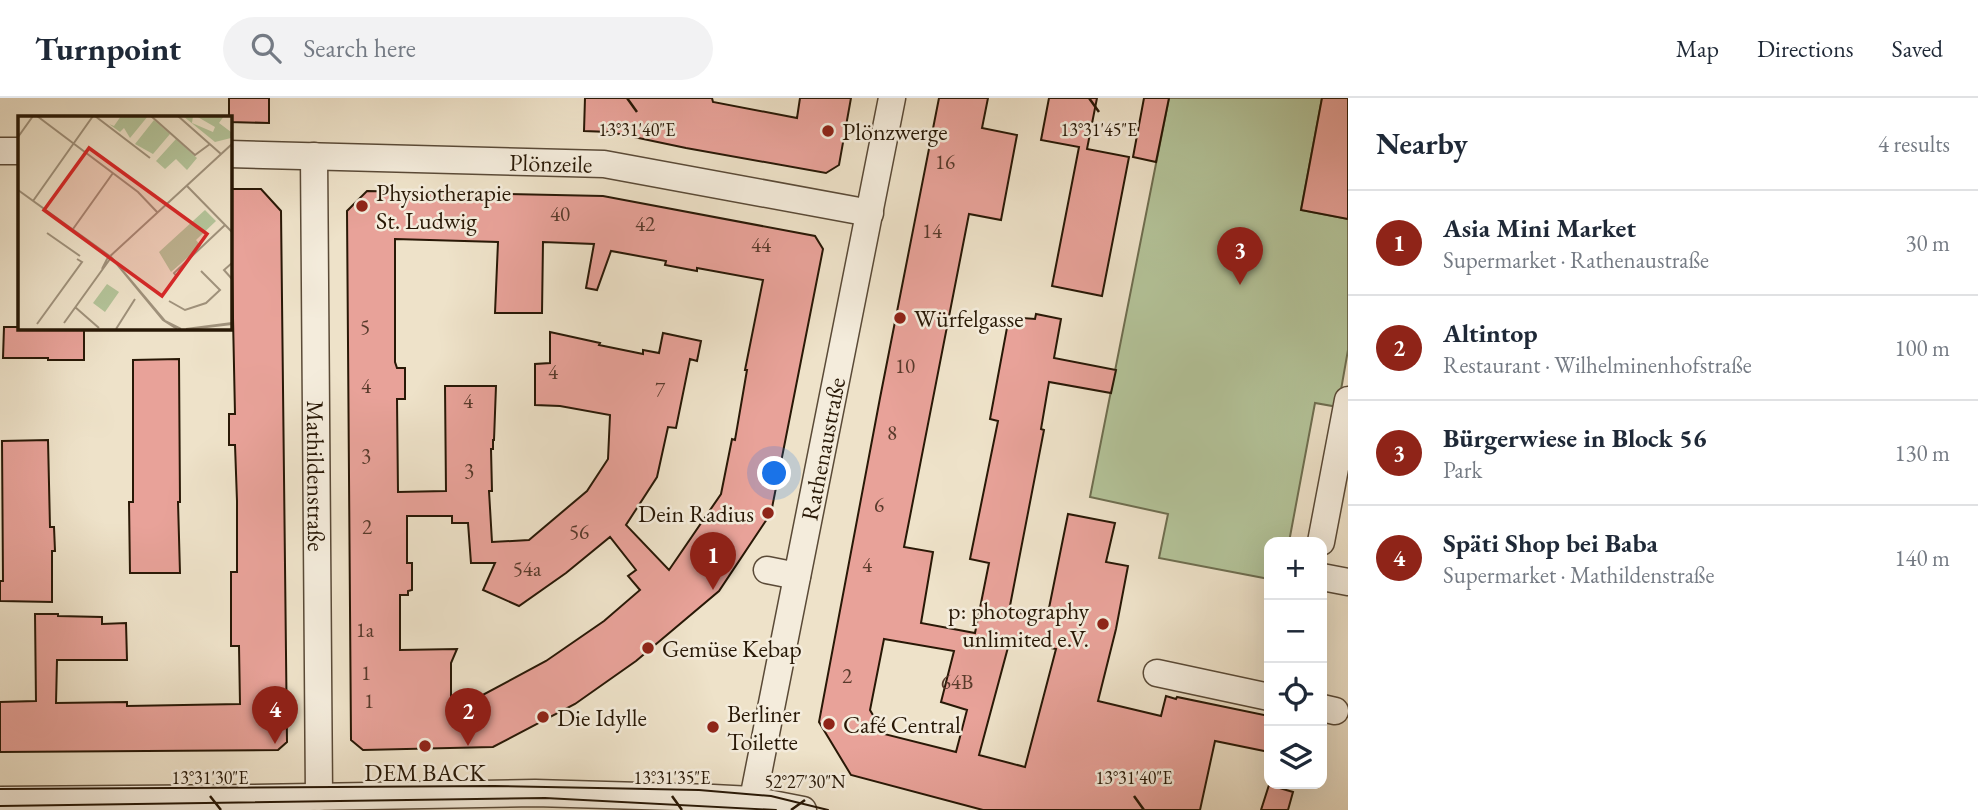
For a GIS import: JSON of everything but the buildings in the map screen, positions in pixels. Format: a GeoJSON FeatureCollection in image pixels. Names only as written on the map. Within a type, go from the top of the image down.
{"type":"FeatureCollection","features":[{"type":"Feature","properties":{"kind":"street","name":"Rathenaustraße"},"geometry":{"type":"LineString","coordinates":[[752,807],[892,98]]}},
{"type":"Feature","properties":{"kind":"street"},"geometry":{"type":"LineString","coordinates":[[0,151],[18,151]]}},
{"type":"Feature","properties":{"kind":"street","name":"Plönzeile"},"geometry":{"type":"LineString","coordinates":[[231,154],[604,164],[870,213]]}},
{"type":"Feature","properties":{"kind":"street","name":"Mathildenstraße"},"geometry":{"type":"LineString","coordinates":[[314,156],[319,797]]}},
{"type":"Feature","properties":{"kind":"street"},"geometry":{"type":"LineString","coordinates":[[1322,537],[1348,400]]}},
{"type":"Feature","properties":{"kind":"street"},"geometry":{"type":"LineString","coordinates":[[767,570],[797,576]]}},
{"type":"Feature","properties":{"kind":"street"},"geometry":{"type":"LineString","coordinates":[[1327,578],[1348,582]]}},
{"type":"Feature","properties":{"kind":"street"},"geometry":{"type":"LineString","coordinates":[[1157,673],[1264,696]]}},
{"type":"Feature","properties":{"kind":"street"},"geometry":{"type":"LineString","coordinates":[[0,800],[536,793],[680,796],[752,807],[803,810]]}},
{"type":"Feature","properties":{"kind":"green space"},"geometry":{"type":"Polygon","coordinates":[[[1169,98],[1322,98],[1301,210],[1348,219],[1348,350],[1338,407],[1315,403],[1290,537],[1264,537],[1264,578],[1159,558],[1168,514],[1090,497],[1169,98]]]}},
{"type":"Feature","properties":{"kind":"tram line"},"geometry":{"type":"LineString","coordinates":[[0,789],[494,786],[699,790],[771,796],[828,810]]}},
{"type":"Feature","properties":{"kind":"tram line"},"geometry":{"type":"LineString","coordinates":[[0,806],[545,798],[776,810]]}},
{"type":"Feature","properties":{"kind":"place","name":"Plönzwerge"},"geometry":{"type":"Point","coordinates":[828,131]}},
{"type":"Feature","properties":{"kind":"place","name":"Physiotherapie St. Ludwig"},"geometry":{"type":"Point","coordinates":[362,206]}},
{"type":"Feature","properties":{"kind":"place","name":"Bürgerwiese in Block 56"},"geometry":{"type":"Point","coordinates":[1240,285]}},
{"type":"Feature","properties":{"kind":"place","name":"Würfelgasse"},"geometry":{"type":"Point","coordinates":[900,318]}},
{"type":"Feature","properties":{"kind":"place","name":"Dein Radius"},"geometry":{"type":"Point","coordinates":[768,513]}},
{"type":"Feature","properties":{"kind":"place","name":"Asia Mini Market"},"geometry":{"type":"Point","coordinates":[713,590]}},
{"type":"Feature","properties":{"kind":"place","name":"p: photography unlimited e.V."},"geometry":{"type":"Point","coordinates":[1103,624]}},
{"type":"Feature","properties":{"kind":"place","name":"Gemüse Kebap"},"geometry":{"type":"Point","coordinates":[648,648]}},
{"type":"Feature","properties":{"kind":"place","name":"Die Idylle"},"geometry":{"type":"Point","coordinates":[543,717]}},
{"type":"Feature","properties":{"kind":"place","name":"Café Central"},"geometry":{"type":"Point","coordinates":[829,724]}},
{"type":"Feature","properties":{"kind":"place","name":"Berliner Toilette"},"geometry":{"type":"Point","coordinates":[713,727]}},
{"type":"Feature","properties":{"kind":"place","name":"Späti Shop bei Baba"},"geometry":{"type":"Point","coordinates":[275,744]}},
{"type":"Feature","properties":{"kind":"place","name":"DEM BACK"},"geometry":{"type":"Point","coordinates":[425,746]}},
{"type":"Feature","properties":{"kind":"place","name":"Altintop"},"geometry":{"type":"Point","coordinates":[468,746]}}]}
